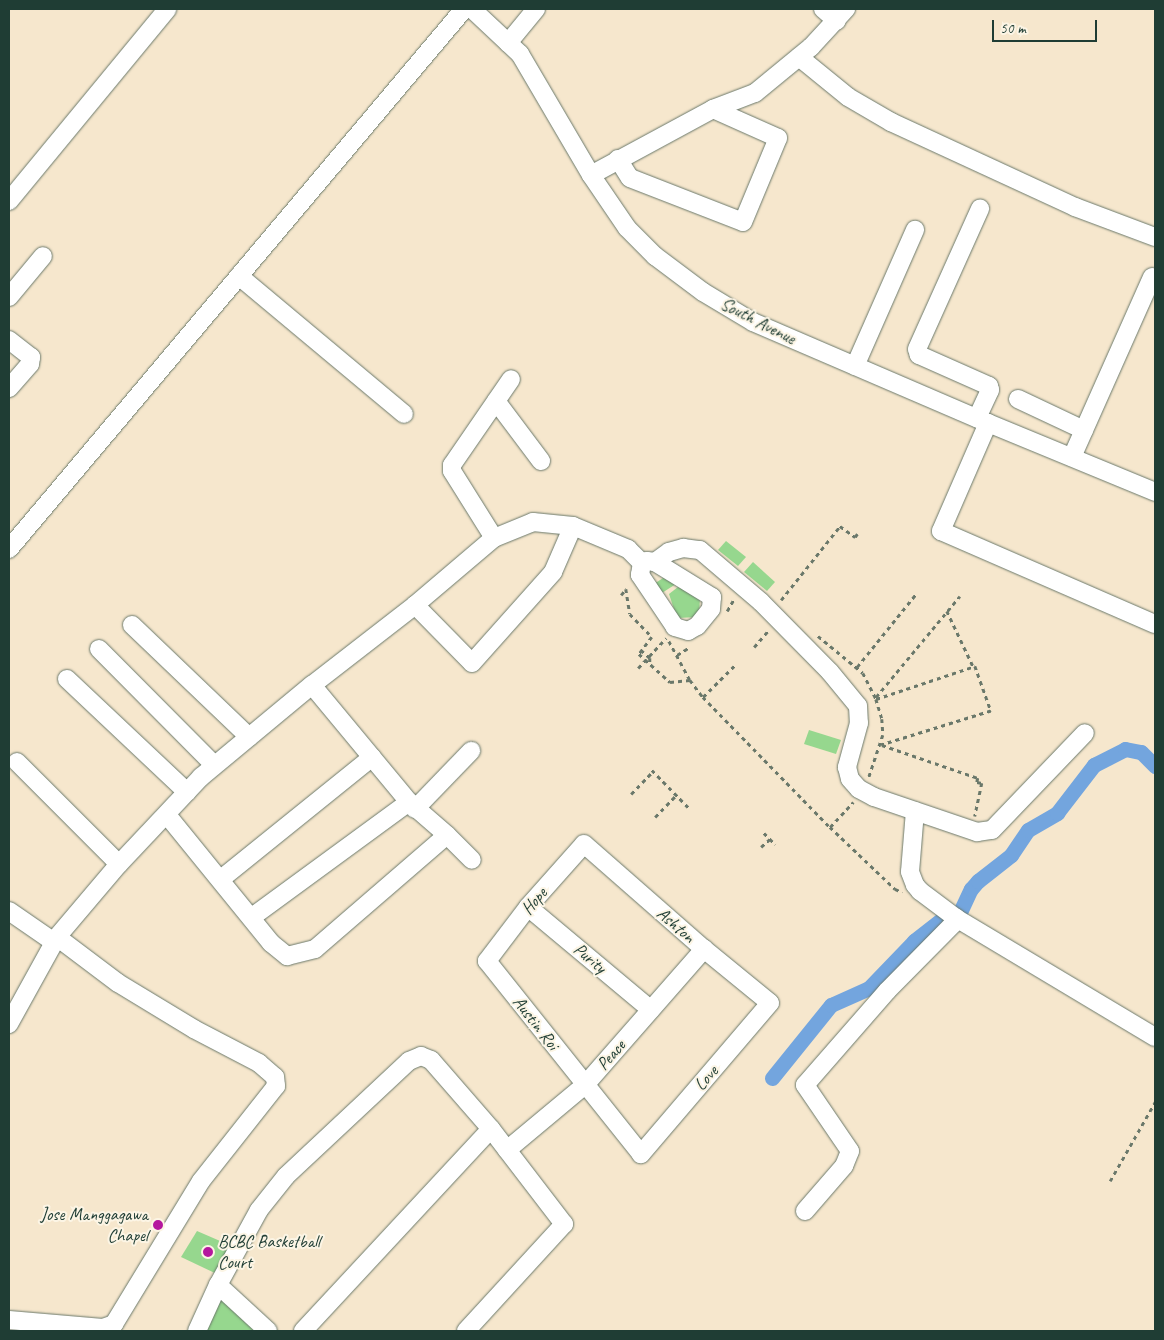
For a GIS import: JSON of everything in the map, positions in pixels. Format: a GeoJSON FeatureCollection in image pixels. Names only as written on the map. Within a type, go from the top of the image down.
{"type":"FeatureCollection","features":[{"type":"Feature","properties":{"kind":"street"},"geometry":{"type":"LineString","coordinates":[[9,201],[167,9]]}},
{"type":"Feature","properties":{"kind":"street"},"geometry":{"type":"LineString","coordinates":[[9,549],[464,9]]}},
{"type":"Feature","properties":{"kind":"street","name":"South Avenue"},"geometry":{"type":"LineString","coordinates":[[472,9],[520,54],[591,175],[627,228],[655,256],[703,292],[752,322],[982,421],[1155,492]]}},
{"type":"Feature","properties":{"kind":"street"},"geometry":{"type":"LineString","coordinates":[[508,43],[536,9]]}},
{"type":"Feature","properties":{"kind":"street"},"geometry":{"type":"LineString","coordinates":[[591,175],[713,109],[755,93],[799,56],[841,15],[823,9]]}},
{"type":"Feature","properties":{"kind":"street"},"geometry":{"type":"LineString","coordinates":[[799,56],[848,97],[891,122],[1075,207],[1155,237]]}},
{"type":"Feature","properties":{"kind":"street"},"geometry":{"type":"LineString","coordinates":[[618,159],[630,178],[743,222],[778,138],[713,109]]}},
{"type":"Feature","properties":{"kind":"street"},"geometry":{"type":"LineString","coordinates":[[980,209],[916,349],[919,355],[989,386],[990,390],[982,421],[941,531],[1155,624]]}},
{"type":"Feature","properties":{"kind":"street"},"geometry":{"type":"LineString","coordinates":[[855,366],[915,230]]}},
{"type":"Feature","properties":{"kind":"street"},"geometry":{"type":"LineString","coordinates":[[9,297],[43,256]]}},
{"type":"Feature","properties":{"kind":"street"},"geometry":{"type":"LineString","coordinates":[[239,276],[404,414]]}},
{"type":"Feature","properties":{"kind":"street"},"geometry":{"type":"LineString","coordinates":[[1072,457],[1152,277]]}},
{"type":"Feature","properties":{"kind":"street"},"geometry":{"type":"LineString","coordinates":[[9,340],[31,357],[30,364],[9,388]]}},
{"type":"Feature","properties":{"kind":"street"},"geometry":{"type":"LineString","coordinates":[[494,538],[452,471],[452,465],[511,379]]}},
{"type":"Feature","properties":{"kind":"street"},"geometry":{"type":"LineString","coordinates":[[1018,399],[1084,430]]}},
{"type":"Feature","properties":{"kind":"street"},"geometry":{"type":"LineString","coordinates":[[496,401],[541,461]]}},
{"type":"Feature","properties":{"kind":"street"},"geometry":{"type":"LineString","coordinates":[[12,1013],[56,940],[118,864],[214,765],[312,685],[415,605],[494,538],[533,522],[573,526],[628,549],[648,562],[683,548],[700,550],[761,602],[830,672],[858,706],[859,723],[847,767],[850,779],[874,797],[977,832],[992,830],[1085,733]]}},
{"type":"Feature","properties":{"kind":"street"},"geometry":{"type":"LineString","coordinates":[[415,605],[472,663],[553,572],[573,526]]}},
{"type":"Feature","properties":{"kind":"street"},"geometry":{"type":"LineString","coordinates":[[132,625],[249,737]]}},
{"type":"Feature","properties":{"kind":"street"},"geometry":{"type":"LineString","coordinates":[[99,649],[214,765]]}},
{"type":"Feature","properties":{"kind":"street"},"geometry":{"type":"LineString","coordinates":[[67,678],[187,792]]}},
{"type":"Feature","properties":{"kind":"street"},"geometry":{"type":"LineString","coordinates":[[312,685],[412,805],[447,835],[472,860]]}},
{"type":"Feature","properties":{"kind":"street"},"geometry":{"type":"LineString","coordinates":[[252,917],[412,805],[471,751]]}},
{"type":"Feature","properties":{"kind":"street"},"geometry":{"type":"LineString","coordinates":[[221,879],[372,757]]}},
{"type":"Feature","properties":{"kind":"street"},"geometry":{"type":"LineString","coordinates":[[17,762],[118,864]]}},
{"type":"Feature","properties":{"kind":"street"},"geometry":{"type":"LineString","coordinates":[[915,810],[911,852],[913,880],[920,891],[956,918],[1155,1037]]}},
{"type":"Feature","properties":{"kind":"street"},"geometry":{"type":"LineString","coordinates":[[167,815],[252,917],[271,943],[287,956],[315,949],[447,835]]}},
{"type":"Feature","properties":{"kind":"street","name":"Hope"},"geometry":{"type":"LineString","coordinates":[[487,961],[528,907],[584,844]]}},
{"type":"Feature","properties":{"kind":"street","name":"Ashton"},"geometry":{"type":"LineString","coordinates":[[584,844],[704,949],[770,1003]]}},
{"type":"Feature","properties":{"kind":"street","name":"Purity"},"geometry":{"type":"LineString","coordinates":[[528,907],[651,1010]]}},
{"type":"Feature","properties":{"kind":"street"},"geometry":{"type":"LineString","coordinates":[[9,911],[56,940],[118,983],[194,1029],[259,1063],[276,1077],[276,1086],[201,1181],[114,1324],[103,1328],[9,1320]]}},
{"type":"Feature","properties":{"kind":"street"},"geometry":{"type":"LineString","coordinates":[[805,1212],[844,1166],[850,1151],[805,1085],[887,991],[953,924],[956,918]]}},
{"type":"Feature","properties":{"kind":"street","name":"Peace"},"geometry":{"type":"LineString","coordinates":[[508,1150],[585,1085],[704,949]]}},
{"type":"Feature","properties":{"kind":"street","name":"Austin Roi"},"geometry":{"type":"LineString","coordinates":[[487,961],[585,1085]]}},
{"type":"Feature","properties":{"kind":"street","name":"Love"},"geometry":{"type":"LineString","coordinates":[[585,1085],[641,1154],[770,1003]]}},
{"type":"Feature","properties":{"kind":"street"},"geometry":{"type":"LineString","coordinates":[[197,1331],[218,1284],[258,1210],[286,1176],[410,1061],[421,1056],[431,1060],[491,1129],[564,1224],[466,1331]]}},
{"type":"Feature","properties":{"kind":"street"},"geometry":{"type":"LineString","coordinates":[[303,1331],[491,1129]]}},
{"type":"Feature","properties":{"kind":"street"},"geometry":{"type":"LineString","coordinates":[[218,1284],[268,1331]]}},
{"type":"Feature","properties":{"kind":"path"},"geometry":{"type":"LineString","coordinates":[[778,604],[840,526],[855,537],[857,534]]}},
{"type":"Feature","properties":{"kind":"path"},"geometry":{"type":"LineString","coordinates":[[626,589],[630,614],[652,637],[638,654],[670,682],[690,680]]}},
{"type":"Feature","properties":{"kind":"path"},"geometry":{"type":"LineString","coordinates":[[856,668],[916,594]]}},
{"type":"Feature","properties":{"kind":"path"},"geometry":{"type":"LineString","coordinates":[[960,596],[876,698],[973,666]]}},
{"type":"Feature","properties":{"kind":"path"},"geometry":{"type":"LineString","coordinates":[[947,611],[973,666],[975,666],[991,711],[881,745],[978,778],[977,782],[982,783],[978,797],[981,798],[975,817]]}},
{"type":"Feature","properties":{"kind":"path"},"geometry":{"type":"LineString","coordinates":[[638,668],[667,637],[690,680],[703,697],[895,889],[899,892],[907,892]]}},
{"type":"Feature","properties":{"kind":"path"},"geometry":{"type":"LineString","coordinates":[[641,650],[648,656],[650,664]]}},
{"type":"Feature","properties":{"kind":"path"},"geometry":{"type":"LineString","coordinates":[[703,697],[735,666]]}},
{"type":"Feature","properties":{"kind":"path"},"geometry":{"type":"LineString","coordinates":[[631,794],[652,771],[689,808]]}},
{"type":"Feature","properties":{"kind":"path"},"geometry":{"type":"LineString","coordinates":[[830,826],[864,791]]}},
{"type":"Feature","properties":{"kind":"path"},"geometry":{"type":"LineString","coordinates":[[656,817],[676,795]]}},
{"type":"Feature","properties":{"kind":"path"},"geometry":{"type":"LineString","coordinates":[[764,833],[775,844]]}},
{"type":"Feature","properties":{"kind":"path"},"geometry":{"type":"LineString","coordinates":[[761,847],[770,839]]}},
{"type":"Feature","properties":{"kind":"path"},"geometry":{"type":"LineString","coordinates":[[1110,1181],[1155,1102]]}},
{"type":"Feature","properties":{"kind":"green space"},"geometry":{"type":"Polygon","coordinates":[[[726,541],[746,557],[738,566],[718,550],[726,541]]]}},
{"type":"Feature","properties":{"kind":"green space"},"geometry":{"type":"Polygon","coordinates":[[[753,562],[775,582],[767,591],[744,572],[753,562]]]}},
{"type":"Feature","properties":{"kind":"green space"},"geometry":{"type":"Polygon","coordinates":[[[669,574],[676,584],[654,598],[648,588],[669,574]]]}},
{"type":"Feature","properties":{"kind":"green space"},"geometry":{"type":"Polygon","coordinates":[[[678,587],[700,597],[699,617],[677,618],[669,594],[678,587]]]}},
{"type":"Feature","properties":{"kind":"green space"},"geometry":{"type":"Polygon","coordinates":[[[809,730],[841,740],[836,754],[804,744],[809,730]]]}},
{"type":"Feature","properties":{"kind":"green space","name":"BCBC Basketball Court"},"geometry":{"type":"Polygon","coordinates":[[[197,1231],[234,1247],[219,1275],[181,1257],[197,1231]]]}},
{"type":"Feature","properties":{"kind":"green space"},"geometry":{"type":"Polygon","coordinates":[[[219,1293],[258,1331],[202,1331],[219,1293]]]}},
{"type":"Feature","properties":{"kind":"waterway"},"geometry":{"type":"LineString","coordinates":[[961,910],[971,889],[978,881],[1011,855],[1028,830],[1057,813],[1094,765],[1125,749],[1141,752],[1155,766]]}},
{"type":"Feature","properties":{"kind":"waterway"},"geometry":{"type":"LineString","coordinates":[[772,1078],[831,1005],[869,988],[914,941],[943,918]]}},
{"type":"Feature","properties":{"kind":"place","name":"Jose Manggagawa Chapel"},"geometry":{"type":"Point","coordinates":[158,1225]}},
{"type":"Feature","properties":{"kind":"place","name":"BCBC Basketball Court"},"geometry":{"type":"Point","coordinates":[208,1252]}}]}
